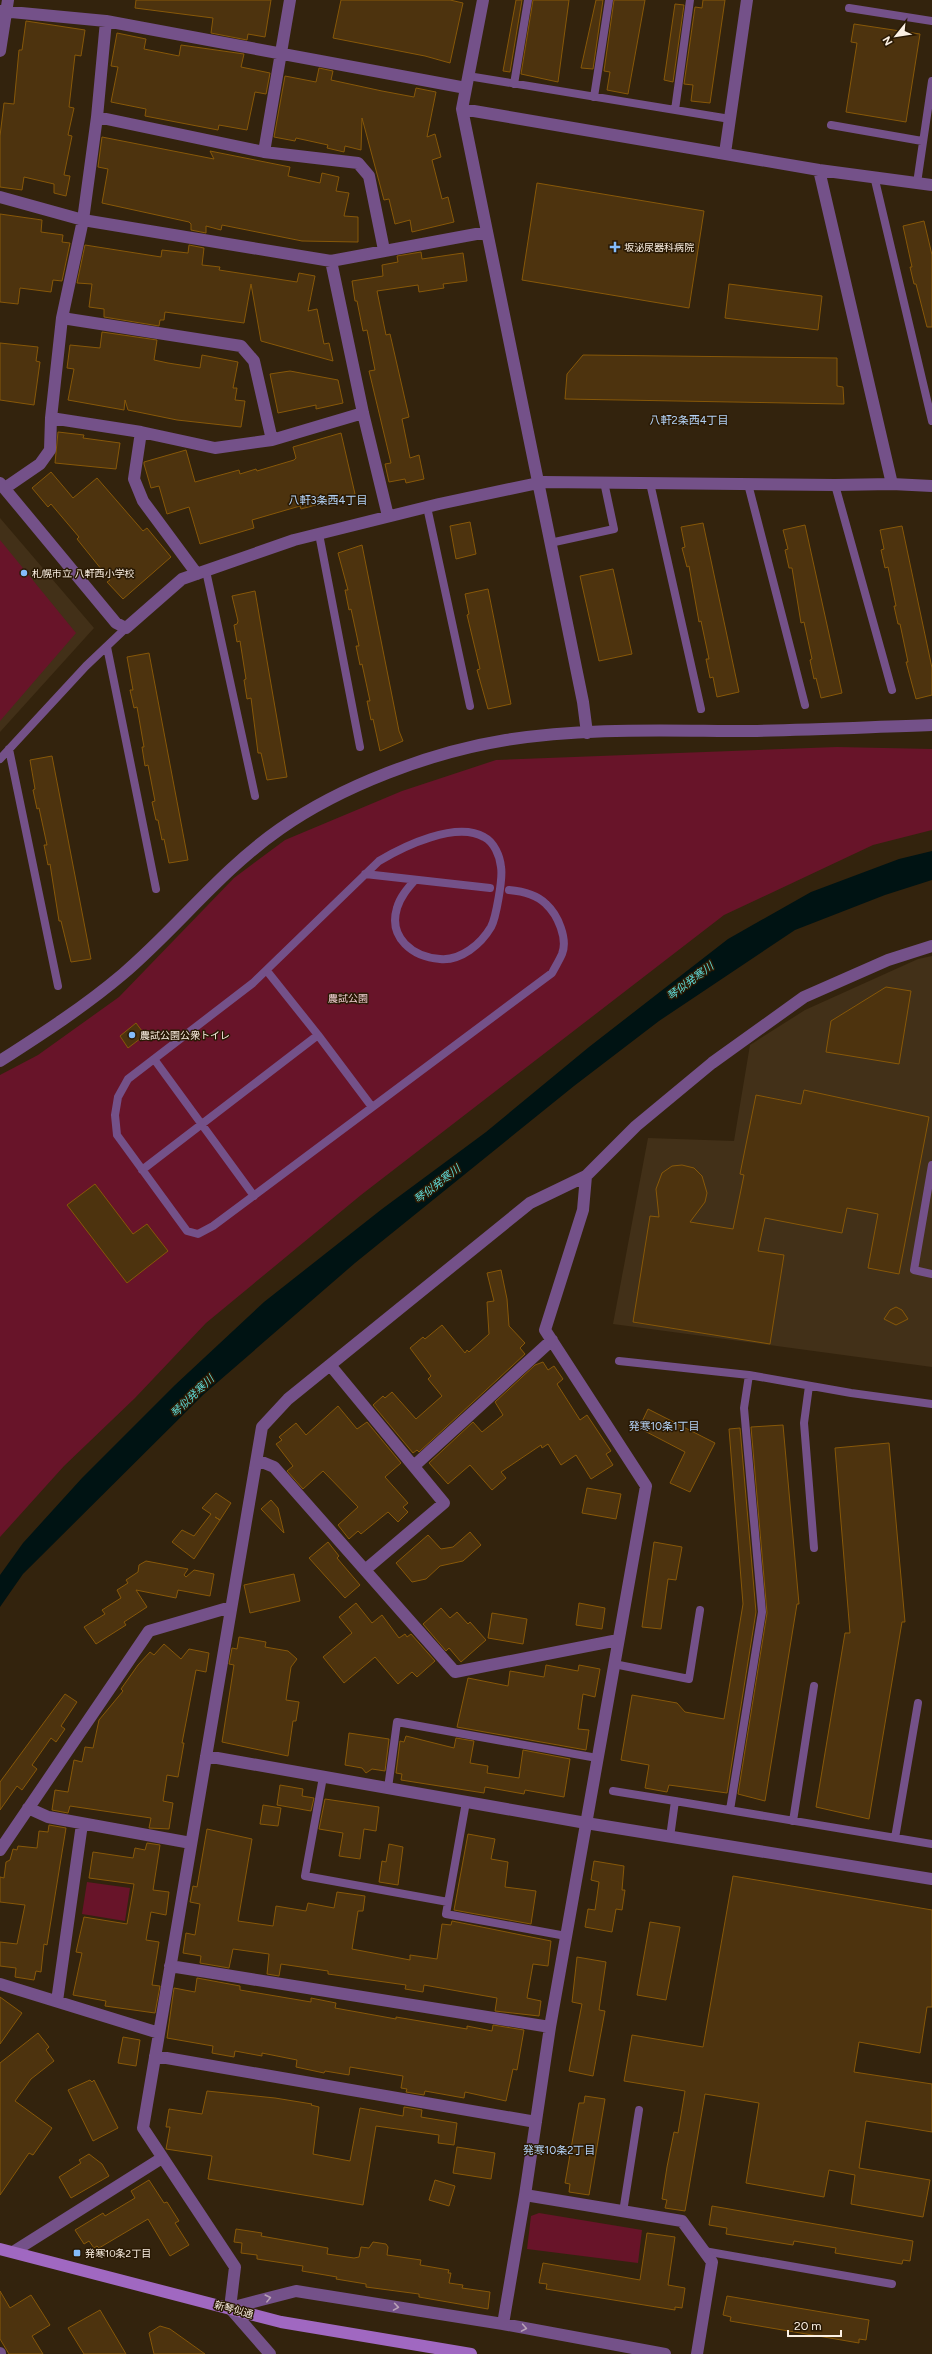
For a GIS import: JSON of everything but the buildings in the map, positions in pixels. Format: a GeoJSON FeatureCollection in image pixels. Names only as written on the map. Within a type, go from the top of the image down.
{"type":"FeatureCollection","features":[{"type":"Feature","properties":{"kind":"street"},"geometry":{"type":"LineString","coordinates":[[264,152],[290,0]]}},
{"type":"Feature","properties":{"kind":"street"},"geometry":{"type":"LineString","coordinates":[[483,0],[462,109],[583,702],[587,733]]}},
{"type":"Feature","properties":{"kind":"street"},"geometry":{"type":"LineString","coordinates":[[725,153],[747,0]]}},
{"type":"Feature","properties":{"kind":"street"},"geometry":{"type":"LineString","coordinates":[[0,51],[5,8],[106,21],[281,54],[467,82]]}},
{"type":"Feature","properties":{"kind":"street"},"geometry":{"type":"LineString","coordinates":[[106,21],[97,117],[83,220],[62,318],[51,418],[50,450],[40,464],[2,486],[116,623],[126,628],[182,579],[294,540],[427,507],[538,484],[604,482],[835,485],[892,484],[932,486]]}},
{"type":"Feature","properties":{"kind":"street"},"geometry":{"type":"LineString","coordinates":[[462,109],[819,170],[874,176],[932,185]]}},
{"type":"Feature","properties":{"kind":"street"},"geometry":{"type":"LineString","coordinates":[[97,117],[264,152],[358,163],[369,176],[384,250]]}},
{"type":"Feature","properties":{"kind":"street"},"geometry":{"type":"LineString","coordinates":[[819,170],[892,484]]}},
{"type":"Feature","properties":{"kind":"street"},"geometry":{"type":"LineString","coordinates":[[0,197],[83,220],[331,261],[487,232]]}},
{"type":"Feature","properties":{"kind":"street"},"geometry":{"type":"LineString","coordinates":[[331,261],[363,413],[388,516]]}},
{"type":"Feature","properties":{"kind":"street"},"geometry":{"type":"LineString","coordinates":[[62,318],[241,346],[254,361],[272,440]]}},
{"type":"Feature","properties":{"kind":"street"},"geometry":{"type":"LineString","coordinates":[[51,418],[141,432],[215,448],[272,440],[363,413]]}},
{"type":"Feature","properties":{"kind":"street"},"geometry":{"type":"LineString","coordinates":[[141,432],[134,478],[143,501],[202,572]]}},
{"type":"Feature","properties":{"kind":"street"},"geometry":{"type":"LineString","coordinates":[[0,1061],[81,1007],[124,973],[243,858],[280,829],[328,800],[381,776],[460,750],[506,740],[587,733],[819,730],[932,725]]}},
{"type":"Feature","properties":{"kind":"street"},"geometry":{"type":"LineString","coordinates":[[270,2354],[230,2308],[235,2267],[143,2128],[262,1427],[288,1399],[530,1203],[586,1176],[636,1126],[712,1063],[804,997],[888,960],[932,946]]}},
{"type":"Feature","properties":{"kind":"street"},"geometry":{"type":"LineString","coordinates":[[503,2324],[525,2195],[550,2027],[646,1486],[545,1330],[583,1210],[586,1176]]}},
{"type":"Feature","properties":{"kind":"street"},"geometry":{"type":"LineString","coordinates":[[414,1466],[552,1340]]}},
{"type":"Feature","properties":{"kind":"street"},"geometry":{"type":"LineString","coordinates":[[330,1365],[444,1503],[365,1570]]}},
{"type":"Feature","properties":{"kind":"street"},"geometry":{"type":"LineString","coordinates":[[256,1460],[274,1467],[455,1672],[618,1640]]}},
{"type":"Feature","properties":{"kind":"street"},"geometry":{"type":"LineString","coordinates":[[0,1850],[149,1631],[231,1607]]}},
{"type":"Feature","properties":{"kind":"street"},"geometry":{"type":"LineString","coordinates":[[206,1756],[586,1823],[932,1879]]}},
{"type":"Feature","properties":{"kind":"street"},"geometry":{"type":"LineString","coordinates":[[28,1808],[48,1817],[191,1843]]}},
{"type":"Feature","properties":{"kind":"street"},"geometry":{"type":"LineString","coordinates":[[57,2001],[82,1824]]}},
{"type":"Feature","properties":{"kind":"street"},"geometry":{"type":"LineString","coordinates":[[170,1966],[550,2027]]}},
{"type":"Feature","properties":{"kind":"street"},"geometry":{"type":"LineString","coordinates":[[0,1984],[159,2033]]}},
{"type":"Feature","properties":{"kind":"street"},"geometry":{"type":"LineString","coordinates":[[155,2056],[536,2122]]}},
{"type":"Feature","properties":{"kind":"street"},"geometry":{"type":"LineString","coordinates":[[13,2252],[162,2158]]}},
{"type":"Feature","properties":{"kind":"street"},"geometry":{"type":"LineString","coordinates":[[525,2195],[682,2221],[712,2262],[697,2354]]}},
{"type":"Feature","properties":{"kind":"street","name":"新琴似通"},"geometry":{"type":"LineString","coordinates":[[0,2249],[282,2322],[471,2354]]}},
{"type":"Feature","properties":{"kind":"street"},"geometry":{"type":"LineString","coordinates":[[230,2308],[296,2291],[503,2324],[665,2354]]}},
{"type":"Feature","properties":{"kind":"lane"},"geometry":{"type":"LineString","coordinates":[[514,84],[528,0]]}},
{"type":"Feature","properties":{"kind":"lane"},"geometry":{"type":"LineString","coordinates":[[594,97],[609,0]]}},
{"type":"Feature","properties":{"kind":"lane"},"geometry":{"type":"LineString","coordinates":[[675,110],[690,0]]}},
{"type":"Feature","properties":{"kind":"lane"},"geometry":{"type":"LineString","coordinates":[[849,8],[932,21]]}},
{"type":"Feature","properties":{"kind":"lane"},"geometry":{"type":"LineString","coordinates":[[917,183],[932,81]]}},
{"type":"Feature","properties":{"kind":"lane"},"geometry":{"type":"LineString","coordinates":[[467,82],[514,84],[730,119]]}},
{"type":"Feature","properties":{"kind":"lane"},"geometry":{"type":"LineString","coordinates":[[831,124],[922,141]]}},
{"type":"Feature","properties":{"kind":"lane"},"geometry":{"type":"LineString","coordinates":[[874,176],[932,421]]}},
{"type":"Feature","properties":{"kind":"lane"},"geometry":{"type":"LineString","coordinates":[[550,543],[614,529],[604,482]]}},
{"type":"Feature","properties":{"kind":"lane"},"geometry":{"type":"LineString","coordinates":[[650,483],[701,710]]}},
{"type":"Feature","properties":{"kind":"lane"},"geometry":{"type":"LineString","coordinates":[[748,484],[805,705]]}},
{"type":"Feature","properties":{"kind":"lane"},"geometry":{"type":"LineString","coordinates":[[835,485],[892,690]]}},
{"type":"Feature","properties":{"kind":"lane"},"geometry":{"type":"LineString","coordinates":[[427,507],[470,706]]}},
{"type":"Feature","properties":{"kind":"lane"},"geometry":{"type":"LineString","coordinates":[[319,534],[360,747]]}},
{"type":"Feature","properties":{"kind":"lane"},"geometry":{"type":"LineString","coordinates":[[202,572],[255,796]]}},
{"type":"Feature","properties":{"kind":"lane"},"geometry":{"type":"LineString","coordinates":[[0,759],[86,666],[126,628]]}},
{"type":"Feature","properties":{"kind":"lane"},"geometry":{"type":"LineString","coordinates":[[107,647],[156,889]]}},
{"type":"Feature","properties":{"kind":"lane"},"geometry":{"type":"LineString","coordinates":[[9,749],[58,986]]}},
{"type":"Feature","properties":{"kind":"lane"},"geometry":{"type":"LineString","coordinates":[[415,880],[397,908],[395,923],[402,941],[411,951],[426,958],[444,959],[461,955],[477,945],[492,926],[502,869],[497,851],[485,837],[467,831],[439,835],[397,850],[379,861],[365,874],[267,971],[128,1079],[118,1097],[115,1115],[118,1135],[187,1231],[198,1234],[213,1226],[552,973],[562,954],[563,938],[556,917],[546,903],[523,892],[509,890]]}},
{"type":"Feature","properties":{"kind":"lane"},"geometry":{"type":"LineString","coordinates":[[365,874],[490,888]]}},
{"type":"Feature","properties":{"kind":"lane"},"geometry":{"type":"LineString","coordinates":[[267,971],[318,1035],[372,1107]]}},
{"type":"Feature","properties":{"kind":"lane"},"geometry":{"type":"LineString","coordinates":[[142,1170],[318,1035]]}},
{"type":"Feature","properties":{"kind":"lane"},"geometry":{"type":"LineString","coordinates":[[154,1060],[254,1196]]}},
{"type":"Feature","properties":{"kind":"lane"},"geometry":{"type":"LineString","coordinates":[[932,1165],[914,1270],[932,1274]]}},
{"type":"Feature","properties":{"kind":"lane"},"geometry":{"type":"LineString","coordinates":[[619,1361],[749,1375],[809,1386],[932,1404]]}},
{"type":"Feature","properties":{"kind":"lane"},"geometry":{"type":"LineString","coordinates":[[730,1810],[762,1612],[744,1408],[749,1375]]}},
{"type":"Feature","properties":{"kind":"lane"},"geometry":{"type":"LineString","coordinates":[[809,1386],[804,1423],[814,1548]]}},
{"type":"Feature","properties":{"kind":"lane"},"geometry":{"type":"LineString","coordinates":[[614,1664],[689,1679],[700,1610]]}},
{"type":"Feature","properties":{"kind":"lane"},"geometry":{"type":"LineString","coordinates":[[793,1821],[814,1686]]}},
{"type":"Feature","properties":{"kind":"lane"},"geometry":{"type":"LineString","coordinates":[[895,1838],[918,1702]]}},
{"type":"Feature","properties":{"kind":"lane"},"geometry":{"type":"LineString","coordinates":[[388,1788],[397,1722],[597,1758]]}},
{"type":"Feature","properties":{"kind":"lane"},"geometry":{"type":"LineString","coordinates":[[323,1777],[305,1876],[448,1902]]}},
{"type":"Feature","properties":{"kind":"lane"},"geometry":{"type":"LineString","coordinates":[[613,1791],[675,1800],[932,1844]]}},
{"type":"Feature","properties":{"kind":"lane"},"geometry":{"type":"LineString","coordinates":[[670,1837],[675,1800]]}},
{"type":"Feature","properties":{"kind":"lane"},"geometry":{"type":"LineString","coordinates":[[466,1802],[446,1914],[566,1936]]}},
{"type":"Feature","properties":{"kind":"lane"},"geometry":{"type":"LineString","coordinates":[[623,2212],[639,2110]]}},
{"type":"Feature","properties":{"kind":"lane"},"geometry":{"type":"LineString","coordinates":[[704,2251],[892,2284]]}},
{"type":"Feature","properties":{"kind":"shaded area","name":"札幌市立 八軒西小学校"},"geometry":{"type":"Polygon","coordinates":[[[0,518],[94,628],[0,732],[0,518]]]}},
{"type":"Feature","properties":{"kind":"shaded area"},"geometry":{"type":"Polygon","coordinates":[[[932,956],[932,1367],[613,1324],[648,1138],[734,1141],[750,1045],[805,1010],[918,959],[932,956]]]}},
{"type":"Feature","properties":{"kind":"green space","name":"札幌市立 八軒西小学校"},"geometry":{"type":"Polygon","coordinates":[[[0,540],[76,633],[0,721],[0,540]]]}},
{"type":"Feature","properties":{"kind":"green space","name":"農試公園"},"geometry":{"type":"Polygon","coordinates":[[[837,747],[932,749],[932,830],[873,845],[724,915],[361,1195],[206,1323],[135,1398],[64,1466],[0,1537],[0,1075],[38,1055],[119,997],[234,878],[285,840],[402,791],[496,760],[837,747]]]}},
{"type":"Feature","properties":{"kind":"green space"},"geometry":{"type":"Polygon","coordinates":[[[87,1882],[130,1888],[125,1921],[82,1914],[87,1882]]]}},
{"type":"Feature","properties":{"kind":"green space"},"geometry":{"type":"Polygon","coordinates":[[[539,2213],[642,2230],[638,2263],[527,2249],[531,2216],[539,2213]]]}},
{"type":"Feature","properties":{"kind":"water","name":"琴似発寒川"},"geometry":{"type":"Polygon","coordinates":[[[932,851],[932,880],[885,895],[795,930],[659,1021],[574,1086],[355,1263],[204,1394],[23,1574],[0,1607],[0,1575],[23,1543],[82,1478],[175,1385],[264,1302],[382,1209],[486,1132],[589,1047],[728,939],[811,892],[899,859],[932,851]]]}},
{"type":"Feature","properties":{"kind":"place","name":"坂泌尿器科病院"},"geometry":{"type":"Point","coordinates":[615,247]}},
{"type":"Feature","properties":{"kind":"place","name":"札幌市立 八軒西小学校"},"geometry":{"type":"Point","coordinates":[24,573]}},
{"type":"Feature","properties":{"kind":"place","name":"農試公園公衆トイレ"},"geometry":{"type":"Point","coordinates":[132,1035]}},
{"type":"Feature","properties":{"kind":"place","name":"発寒10条2丁目"},"geometry":{"type":"Point","coordinates":[77,2253]}},
{"type":"Feature","properties":{"kind":"district","name":"八軒2条西4丁目"},"geometry":{"type":"Point","coordinates":[689,420]}},
{"type":"Feature","properties":{"kind":"district","name":"八軒3条西4丁目"},"geometry":{"type":"Point","coordinates":[328,500]}},
{"type":"Feature","properties":{"kind":"district","name":"発寒10条1丁目"},"geometry":{"type":"Point","coordinates":[664,1426]}},
{"type":"Feature","properties":{"kind":"district","name":"発寒10条2丁目"},"geometry":{"type":"Point","coordinates":[559,2150]}}]}
